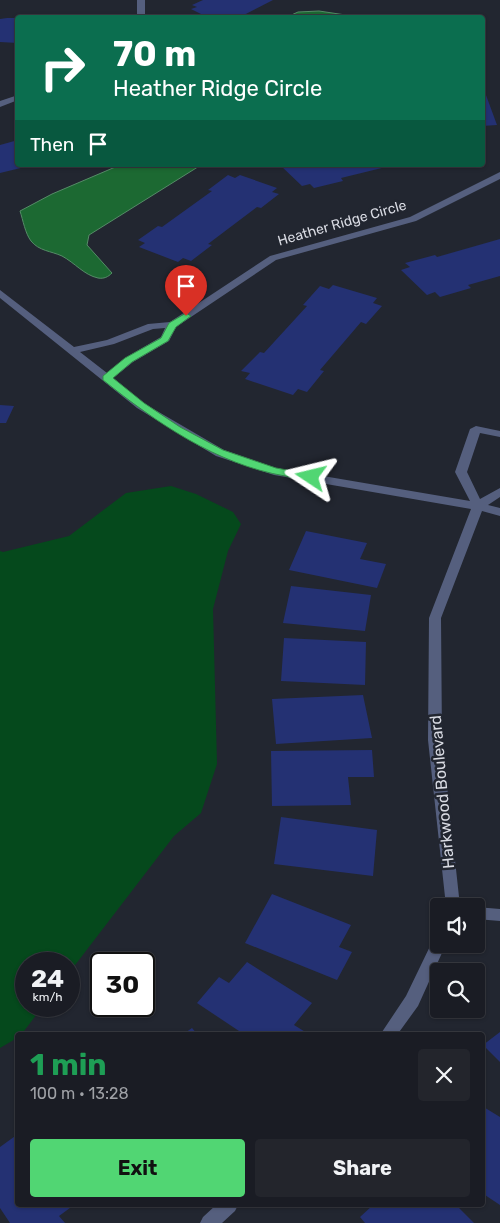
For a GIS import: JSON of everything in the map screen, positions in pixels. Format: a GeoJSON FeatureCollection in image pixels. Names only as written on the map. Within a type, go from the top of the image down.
{"type":"FeatureCollection","features":[{"type":"Feature","properties":{"kind":"street"},"geometry":{"type":"LineString","coordinates":[[140,15],[141,0]]}},
{"type":"Feature","properties":{"kind":"street"},"geometry":{"type":"LineString","coordinates":[[0,104],[15,98]]}},
{"type":"Feature","properties":{"kind":"street","name":"Heather Ridge Circle"},"geometry":{"type":"LineString","coordinates":[[107,378],[129,360],[165,339],[172,325],[273,258],[413,219],[500,175]]}},
{"type":"Feature","properties":{"kind":"street"},"geometry":{"type":"LineString","coordinates":[[0,293],[74,350],[141,406],[177,430],[220,453],[274,471],[478,506],[500,512]]}},
{"type":"Feature","properties":{"kind":"street","name":"Heather Ridge Circle"},"geometry":{"type":"LineString","coordinates":[[74,350],[110,342],[152,326],[172,325]]}},
{"type":"Feature","properties":{"kind":"street"},"geometry":{"type":"LineString","coordinates":[[478,506],[461,472],[476,429],[500,434]]}},
{"type":"Feature","properties":{"kind":"street"},"geometry":{"type":"LineString","coordinates":[[478,506],[500,492]]}},
{"type":"Feature","properties":{"kind":"street"},"geometry":{"type":"LineString","coordinates":[[478,506],[500,504]]}},
{"type":"Feature","properties":{"kind":"street","name":"Harkwood Boulevard"},"geometry":{"type":"LineString","coordinates":[[452,898],[434,740],[435,618],[478,506]]}},
{"type":"Feature","properties":{"kind":"street"},"geometry":{"type":"LineString","coordinates":[[485,914],[500,915]]}},
{"type":"Feature","properties":{"kind":"street"},"geometry":{"type":"LineString","coordinates":[[390,1032],[412,1000],[434,953]]}},
{"type":"Feature","properties":{"kind":"street"},"geometry":{"type":"LineString","coordinates":[[209,1223],[227,1207]]}},
{"type":"Feature","properties":{"kind":"shaded area"},"geometry":{"type":"Polygon","coordinates":[[[319,11],[346,15],[291,15],[298,12],[319,11]]]}},
{"type":"Feature","properties":{"kind":"shaded area"},"geometry":{"type":"Polygon","coordinates":[[[115,167],[198,167],[89,235],[87,245],[112,273],[102,278],[88,274],[62,256],[41,249],[29,238],[20,211],[52,194],[115,167]]]}},
{"type":"Feature","properties":{"kind":"shaded area"},"geometry":{"type":"Polygon","coordinates":[[[171,486],[196,494],[233,512],[241,524],[228,551],[213,609],[217,764],[201,813],[174,836],[80,959],[80,952],[15,952],[15,1017],[35,1017],[23,1032],[15,1032],[15,1039],[0,1048],[0,551],[3,552],[69,536],[126,493],[171,486]]]}},
{"type":"Feature","properties":{"kind":"building"},"geometry":{"type":"Polygon","coordinates":[[[203,0],[273,0],[244,15],[203,15],[191,9],[197,7],[192,5],[203,0]]]}},
{"type":"Feature","properties":{"kind":"building"},"geometry":{"type":"Polygon","coordinates":[[[15,18],[15,43],[0,42],[0,19],[15,18]]]}},
{"type":"Feature","properties":{"kind":"building"},"geometry":{"type":"Polygon","coordinates":[[[485,92],[497,125],[485,126],[485,92]]]}},
{"type":"Feature","properties":{"kind":"building"},"geometry":{"type":"Polygon","coordinates":[[[15,141],[15,167],[25,167],[0,173],[0,145],[15,141]]]}},
{"type":"Feature","properties":{"kind":"building"},"geometry":{"type":"Polygon","coordinates":[[[282,167],[386,167],[341,178],[343,181],[314,188],[310,184],[302,186],[282,167]]]}},
{"type":"Feature","properties":{"kind":"building"},"geometry":{"type":"Polygon","coordinates":[[[228,175],[235,178],[240,175],[277,188],[272,192],[279,194],[261,208],[257,207],[208,244],[212,245],[191,261],[183,258],[178,262],[139,247],[145,243],[138,240],[158,226],[162,227],[212,191],[208,190],[228,175]]]}},
{"type":"Feature","properties":{"kind":"building"},"geometry":{"type":"Polygon","coordinates":[[[500,239],[500,276],[468,285],[471,288],[440,297],[435,292],[427,295],[401,270],[410,267],[405,263],[435,255],[437,257],[500,239]]]}},
{"type":"Feature","properties":{"kind":"building"},"geometry":{"type":"Polygon","coordinates":[[[333,285],[377,298],[373,303],[382,306],[366,324],[361,322],[320,370],[324,371],[307,392],[298,389],[293,395],[245,379],[250,373],[241,371],[260,352],[264,353],[307,306],[303,305],[320,286],[329,289],[333,285]]]}},
{"type":"Feature","properties":{"kind":"building"},"geometry":{"type":"Polygon","coordinates":[[[0,405],[14,406],[6,423],[0,423],[0,405]]]}},
{"type":"Feature","properties":{"kind":"building"},"geometry":{"type":"Polygon","coordinates":[[[306,531],[367,543],[360,559],[386,564],[377,588],[289,570],[306,531]]]}},
{"type":"Feature","properties":{"kind":"building"},"geometry":{"type":"Polygon","coordinates":[[[291,586],[371,595],[365,631],[283,623],[291,586]]]}},
{"type":"Feature","properties":{"kind":"building"},"geometry":{"type":"Polygon","coordinates":[[[284,638],[366,642],[365,685],[281,681],[284,638]]]}},
{"type":"Feature","properties":{"kind":"building"},"geometry":{"type":"Polygon","coordinates":[[[363,695],[372,738],[276,744],[272,699],[363,695]]]}},
{"type":"Feature","properties":{"kind":"building"},"geometry":{"type":"Polygon","coordinates":[[[372,750],[374,777],[348,777],[351,805],[272,806],[271,751],[372,750]]]}},
{"type":"Feature","properties":{"kind":"building"},"geometry":{"type":"Polygon","coordinates":[[[281,817],[377,830],[373,876],[274,864],[281,817]]]}},
{"type":"Feature","properties":{"kind":"building"},"geometry":{"type":"Polygon","coordinates":[[[272,894],[351,925],[339,947],[352,952],[337,980],[245,943],[272,894]]]}},
{"type":"Feature","properties":{"kind":"building"},"geometry":{"type":"Polygon","coordinates":[[[247,962],[312,1003],[294,1025],[305,1032],[240,1032],[197,1003],[219,977],[229,983],[247,962]]]}},
{"type":"Feature","properties":{"kind":"building"},"geometry":{"type":"Polygon","coordinates":[[[192,1028],[195,1032],[186,1032],[192,1028]]]}},
{"type":"Feature","properties":{"kind":"building"},"geometry":{"type":"Polygon","coordinates":[[[500,1032],[500,1062],[485,1047],[485,1043],[500,1032]]]}},
{"type":"Feature","properties":{"kind":"building"},"geometry":{"type":"Polygon","coordinates":[[[485,1108],[500,1117],[500,1205],[485,1195],[485,1108]]]}},
{"type":"Feature","properties":{"kind":"building"},"geometry":{"type":"Polygon","coordinates":[[[15,1136],[15,1207],[71,1207],[59,1216],[65,1223],[10,1223],[0,1208],[0,1147],[15,1136]]]}},
{"type":"Feature","properties":{"kind":"building"},"geometry":{"type":"Polygon","coordinates":[[[371,1207],[458,1207],[474,1223],[365,1223],[360,1217],[371,1207]]]}},
{"type":"Feature","properties":{"kind":"route"},"geometry":{"type":"LineString","coordinates":[[186,316],[172,325],[165,339],[129,360],[107,378],[141,406],[177,430],[220,453],[274,471],[311,477]]}}]}
